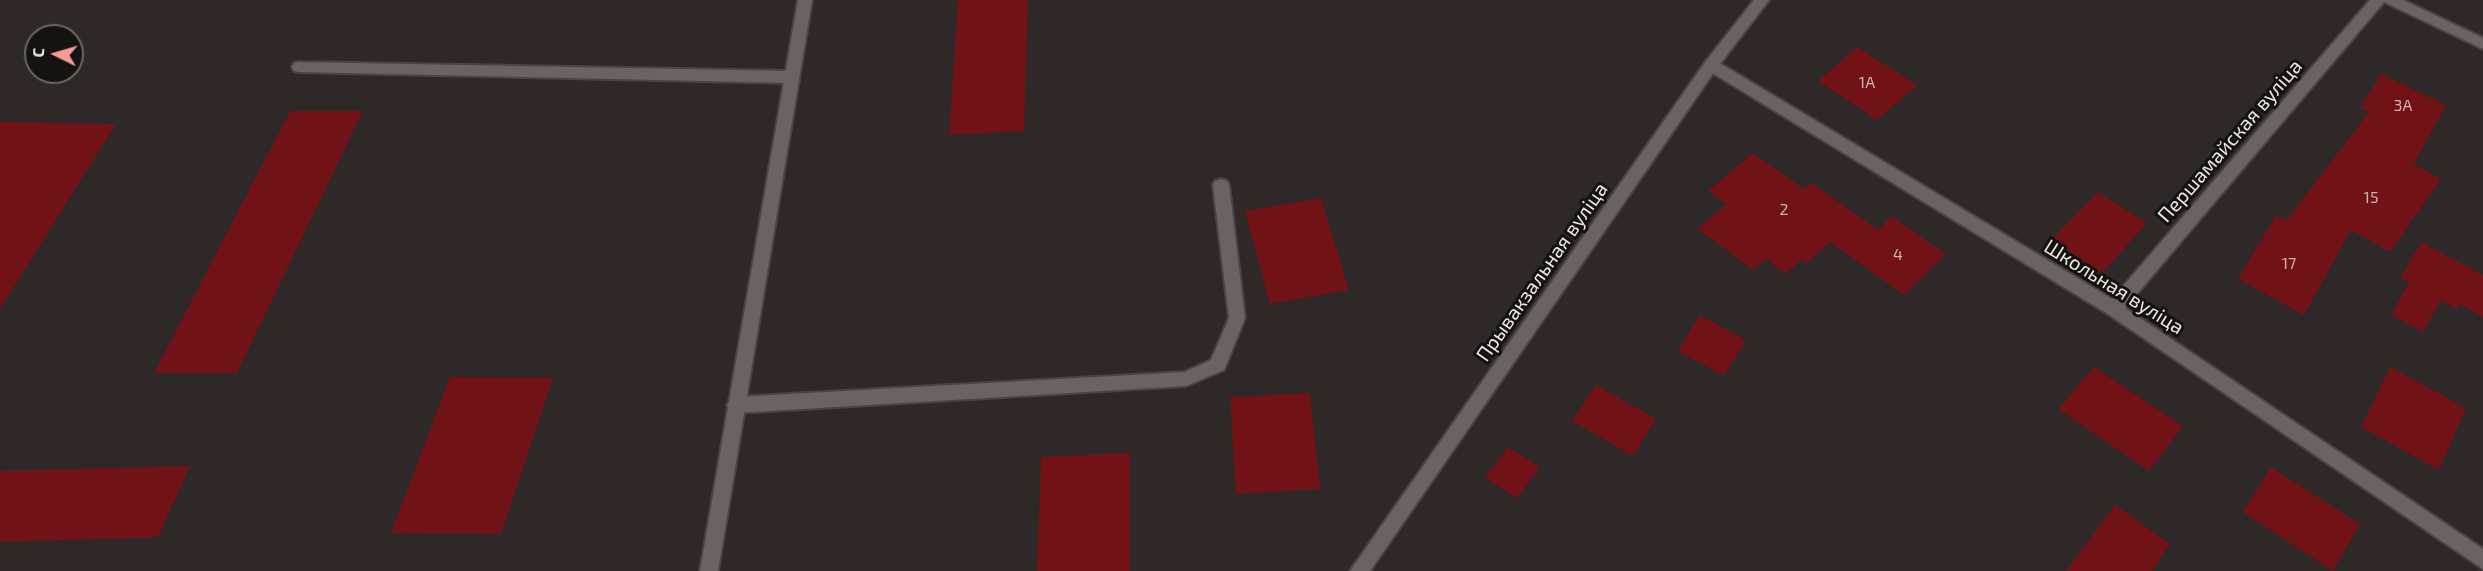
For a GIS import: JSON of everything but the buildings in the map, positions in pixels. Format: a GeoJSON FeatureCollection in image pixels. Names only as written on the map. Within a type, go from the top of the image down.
{"type":"FeatureCollection","features":[{"type":"Feature","properties":{"kind":"street"},"geometry":{"type":"LineString","coordinates":[[709,571],[804,0]]}},
{"type":"Feature","properties":{"kind":"street","name":"Прывакзальная вуліца"},"geometry":{"type":"LineString","coordinates":[[1359,571],[1711,65],[1762,0]]}},
{"type":"Feature","properties":{"kind":"street","name":"Першамайская вуліца"},"geometry":{"type":"LineString","coordinates":[[2114,309],[2378,0]]}},
{"type":"Feature","properties":{"kind":"street"},"geometry":{"type":"LineString","coordinates":[[2390,0],[2483,44]]}},
{"type":"Feature","properties":{"kind":"street","name":"Школьная вуліца"},"geometry":{"type":"LineString","coordinates":[[1711,65],[2114,309],[2483,560]]}},
{"type":"Feature","properties":{"kind":"street"},"geometry":{"type":"LineString","coordinates":[[299,68],[791,77]]}},
{"type":"Feature","properties":{"kind":"street"},"geometry":{"type":"LineString","coordinates":[[736,405],[1186,379],[1218,365],[1237,318],[1221,185]]}}]}
